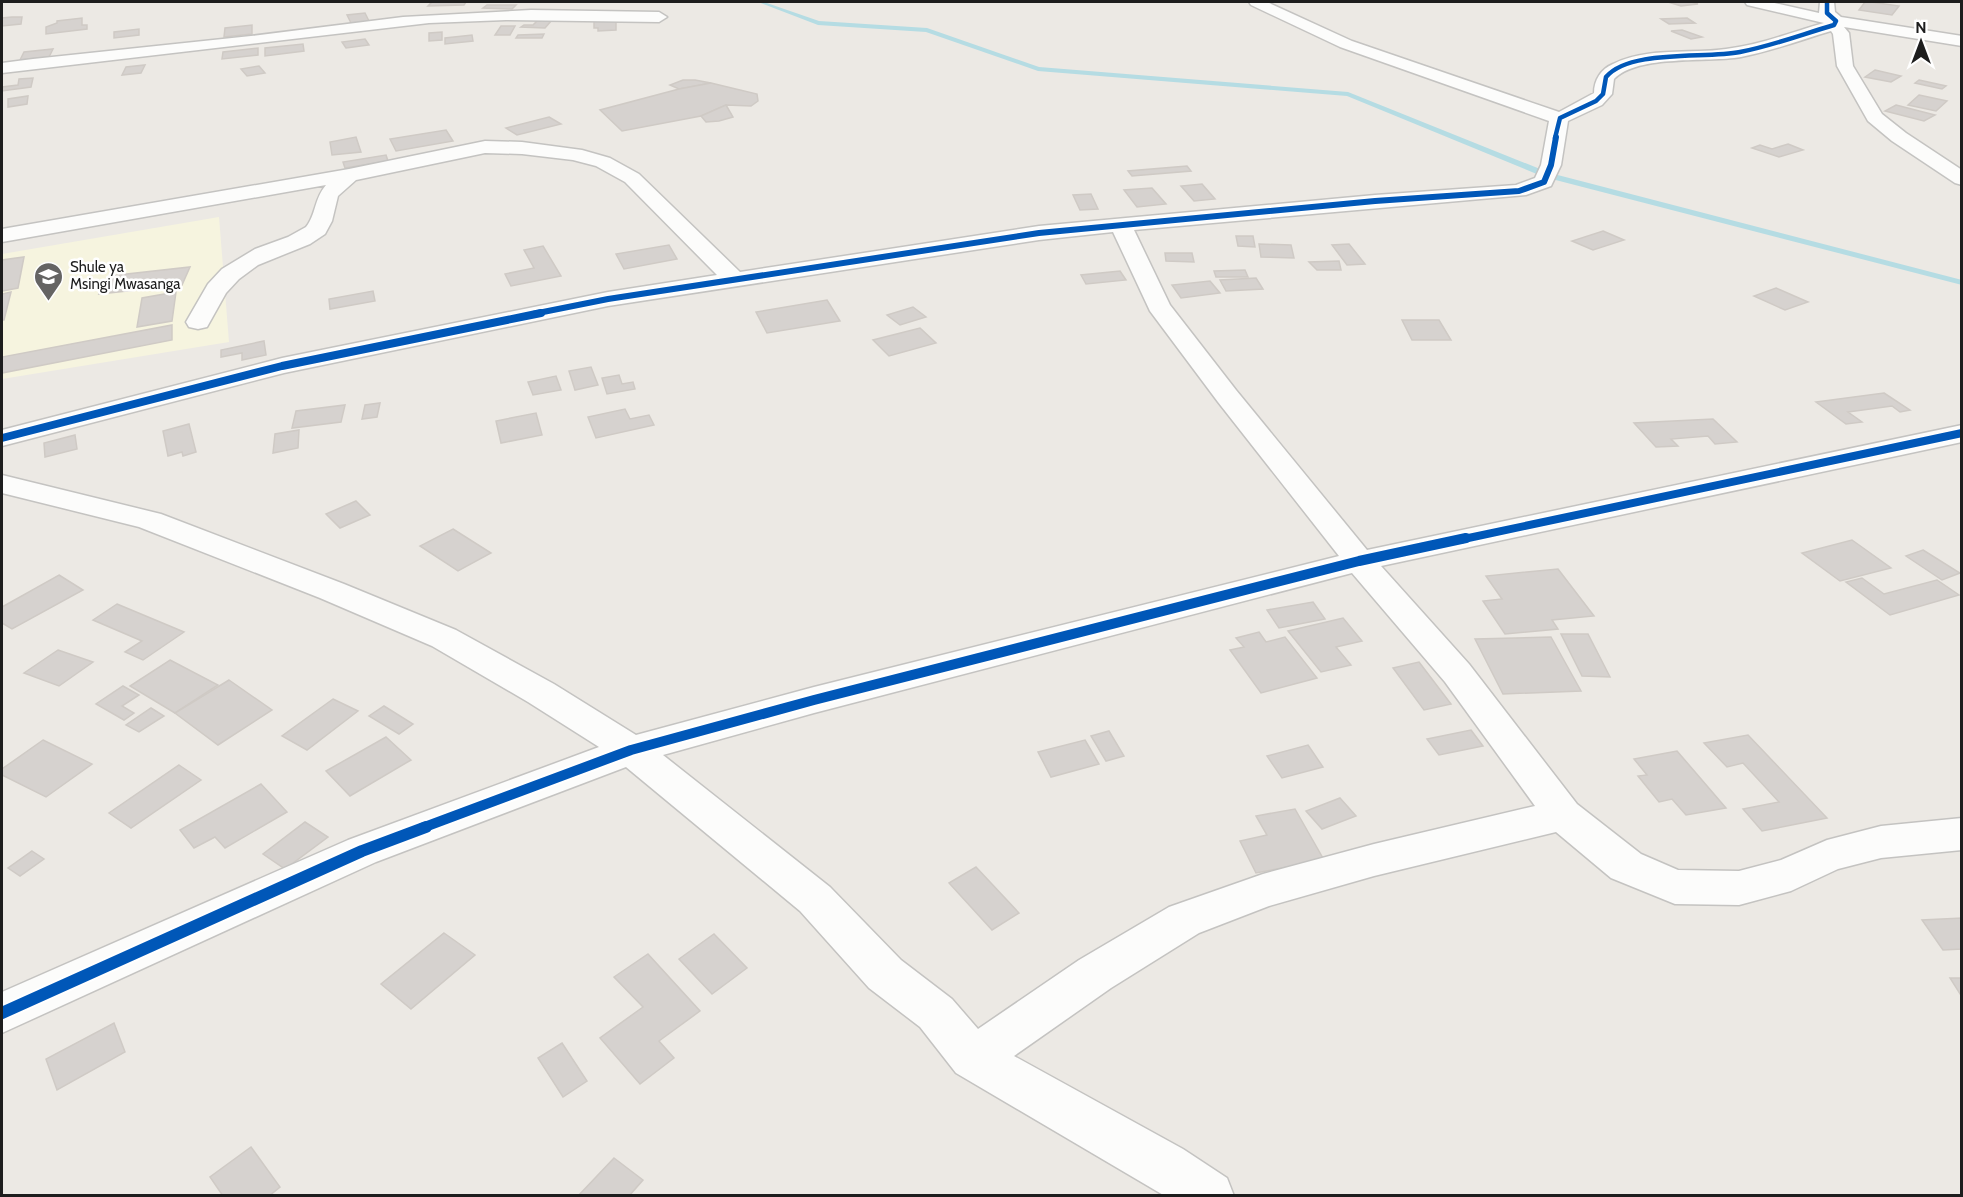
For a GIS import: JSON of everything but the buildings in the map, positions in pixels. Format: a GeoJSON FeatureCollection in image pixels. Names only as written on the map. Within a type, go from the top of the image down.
{"type":"FeatureCollection","features":[{"type":"Feature","properties":{"kind":"street"},"geometry":{"type":"LineString","coordinates":[[533,2],[546,15]]}},
{"type":"Feature","properties":{"kind":"street"},"geometry":{"type":"LineString","coordinates":[[1752,2],[1835,23],[1962,41]]}},
{"type":"Feature","properties":{"kind":"street"},"geometry":{"type":"LineString","coordinates":[[1827,2],[1827,13],[1841,33],[1845,66],[1875,117],[1899,138],[1962,179]]}},
{"type":"Feature","properties":{"kind":"street"},"geometry":{"type":"LineString","coordinates":[[1264,4],[1290,3]]}},
{"type":"Feature","properties":{"kind":"street"},"geometry":{"type":"LineString","coordinates":[[1264,4],[1346,44],[1560,118]]}},
{"type":"Feature","properties":{"kind":"street"},"geometry":{"type":"LineString","coordinates":[[2,68],[396,22],[476,16],[659,17]]}},
{"type":"Feature","properties":{"kind":"street"},"geometry":{"type":"LineString","coordinates":[[2,438],[194,388],[351,351],[608,298],[736,281],[999,238],[1375,201],[1535,188],[1544,182],[1551,165],[1555,130],[1560,118],[1596,101],[1603,94],[1604,79],[1612,71],[1623,66],[1746,51],[1835,23]]}},
{"type":"Feature","properties":{"kind":"street"},"geometry":{"type":"LineString","coordinates":[[2,235],[349,175],[485,147],[522,148],[575,154],[594,159],[632,178],[736,281]]}},
{"type":"Feature","properties":{"kind":"street"},"geometry":{"type":"LineString","coordinates":[[198,322],[215,289],[231,273],[263,255],[297,242],[316,230],[324,213],[327,197],[349,175]]}},
{"type":"Feature","properties":{"kind":"street"},"geometry":{"type":"LineString","coordinates":[[1121,226],[1159,306],[1359,561],[1457,673],[1563,815],[1626,866],[1675,887],[1739,888],[1791,874],[1827,856],[1881,842],[1962,834]]}},
{"type":"Feature","properties":{"kind":"street"},"geometry":{"type":"LineString","coordinates":[[2,1013],[362,851],[630,750],[814,700],[1359,561],[1962,434]]}},
{"type":"Feature","properties":{"kind":"street"},"geometry":{"type":"LineString","coordinates":[[2,484],[150,520],[444,638],[541,693],[630,750],[815,899],[885,974],[936,1013],[973,1058],[1165,1166],[1209,1196]]}},
{"type":"Feature","properties":{"kind":"street"},"geometry":{"type":"LineString","coordinates":[[973,1058],[1095,974],[1184,920],[1263,891],[1374,860],[1563,815]]}},
{"type":"Feature","properties":{"kind":"shaded area"},"geometry":{"type":"Polygon","coordinates":[[[219,217],[229,342],[2,379],[2,254],[219,217]]]}},
{"type":"Feature","properties":{"kind":"waterway"},"geometry":{"type":"LineString","coordinates":[[760,2],[818,23],[927,30],[1038,69],[1348,94],[1547,175],[1962,283]]}},
{"type":"Feature","properties":{"kind":"cycle path"},"geometry":{"type":"LineString","coordinates":[[2,438],[282,366],[608,299],[1039,233],[1375,201],[1519,191],[1544,182],[1551,165],[1560,118],[1596,101],[1603,94],[1606,77],[1616,68],[1645,60],[1740,52],[1834,25],[1836,21],[1827,13],[1827,2]]}},
{"type":"Feature","properties":{"kind":"cycle path"},"geometry":{"type":"LineString","coordinates":[[2,1013],[362,851],[631,750],[814,700],[1359,561],[1962,433]]}},
{"type":"Feature","properties":{"kind":"place","name":"Shule ya Msingi Mwasanga"},"geometry":{"type":"Point","coordinates":[49,302]}}]}
